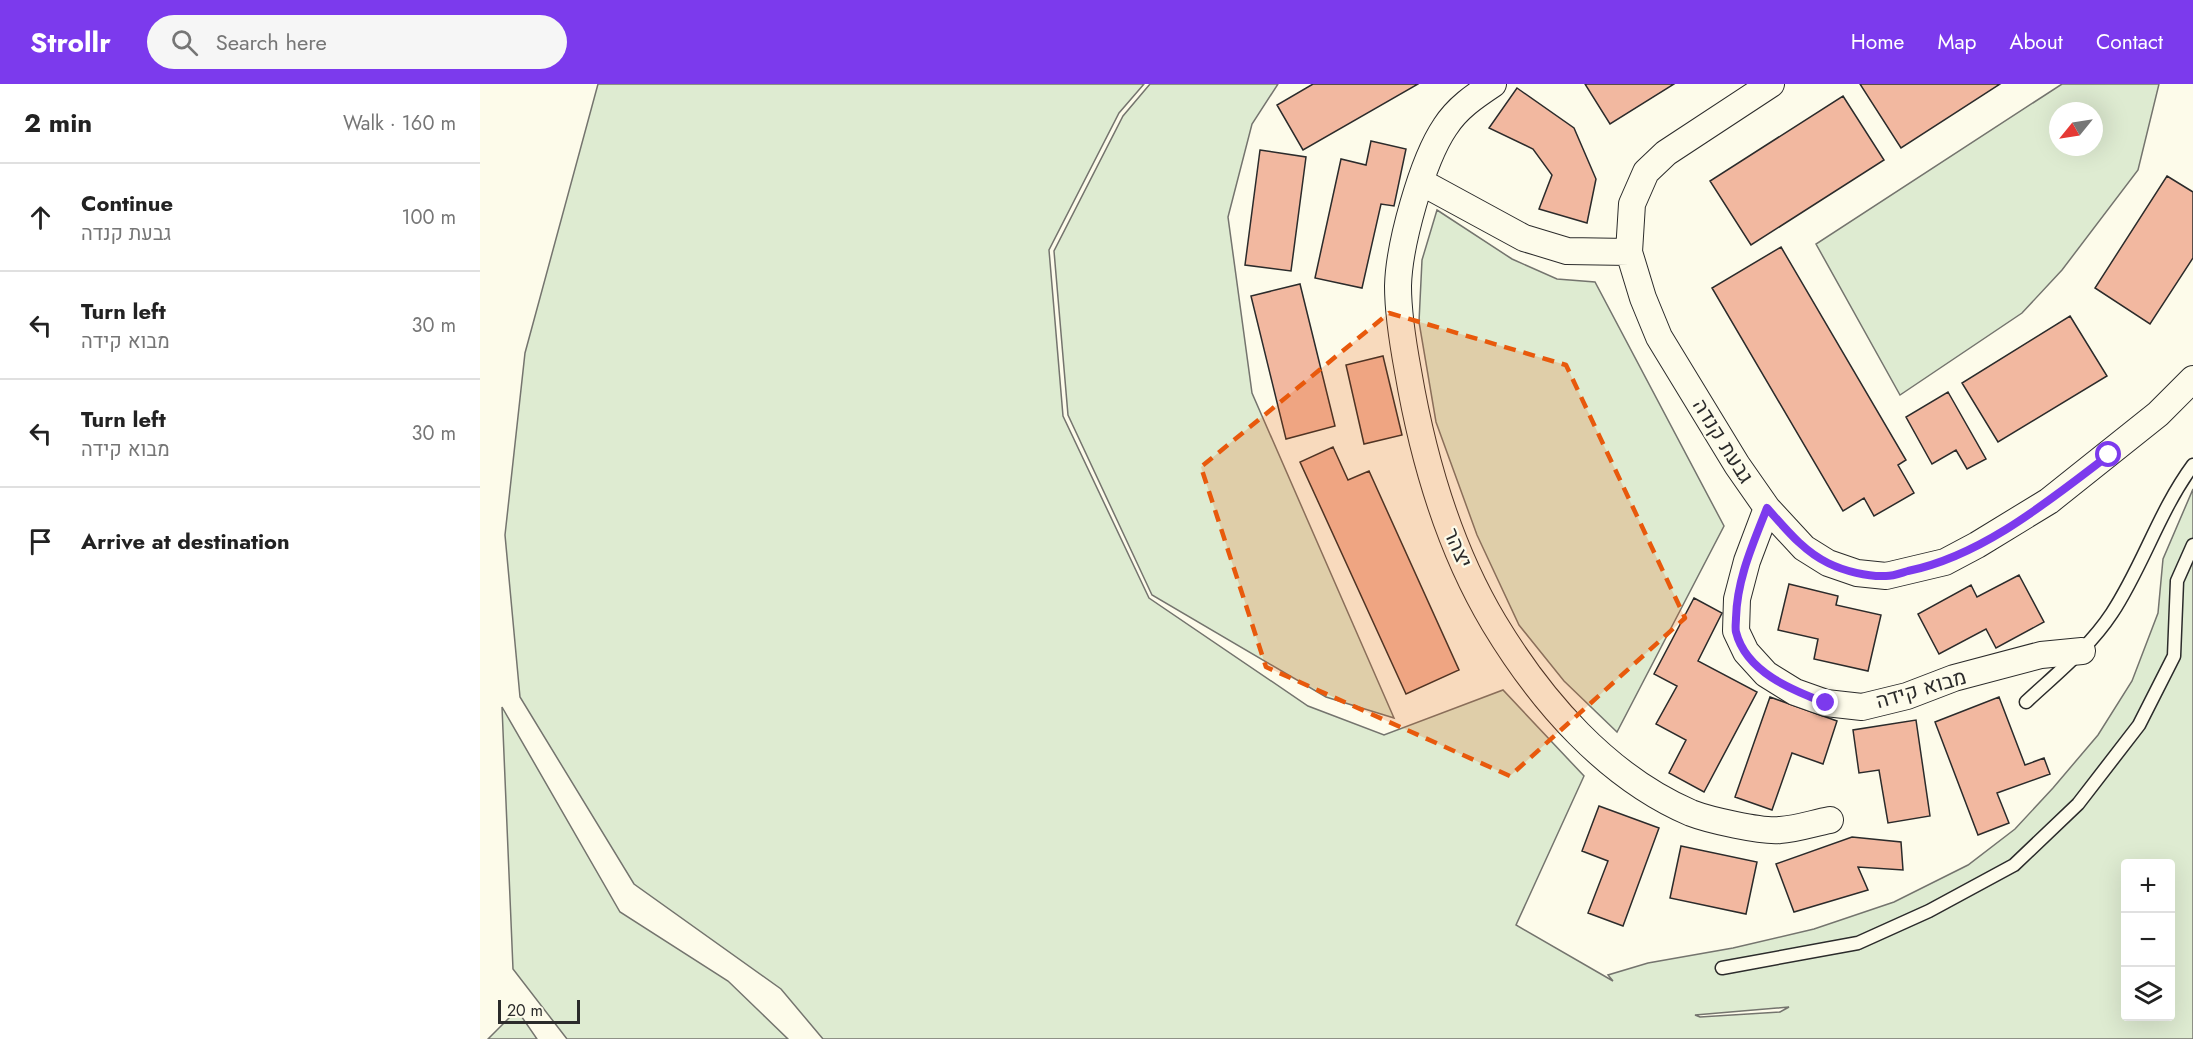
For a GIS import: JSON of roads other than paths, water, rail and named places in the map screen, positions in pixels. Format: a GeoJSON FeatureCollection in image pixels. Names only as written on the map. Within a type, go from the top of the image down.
{"type":"FeatureCollection","features":[{"type":"Feature","properties":{"kind":"street","name":"יצהר"},"geometry":{"type":"LineString","coordinates":[[1493,84],[1465,103],[1445,127],[1426,162],[1406,236],[1398,286],[1403,342],[1413,404],[1436,497],[1462,560],[1494,623],[1528,673],[1589,745],[1622,772],[1657,796],[1694,814],[1731,824],[1779,831],[1830,820]]}},
{"type":"Feature","properties":{"kind":"street","name":"גבעת קנדה"},"geometry":{"type":"LineString","coordinates":[[1771,84],[1666,153],[1646,172],[1632,204],[1629,252],[1643,298],[1659,337],[1737,465],[1767,508],[1804,548],[1828,563],[1857,573],[1886,576],[1945,562],[2049,501],[2158,414],[2193,379]]}},
{"type":"Feature","properties":{"kind":"street"},"geometry":{"type":"LineString","coordinates":[[1421,182],[1524,238],[1568,251],[1629,252]]}},
{"type":"Feature","properties":{"kind":"street","name":"מבוא קידה"},"geometry":{"type":"LineString","coordinates":[[1767,508],[1747,561],[1737,599],[1736,631],[1746,652],[1766,674],[1795,692],[1826,703],[1862,707],[1906,696],[1954,678],[2041,655],[2082,651]]}},
{"type":"Feature","properties":{"kind":"lane"},"geometry":{"type":"LineString","coordinates":[[2026,702],[2082,651],[2111,614],[2138,567],[2175,490],[2193,465]]}},
{"type":"Feature","properties":{"kind":"lane"},"geometry":{"type":"LineString","coordinates":[[1722,968],[1858,943],[1929,911],[2014,865],[2078,804],[2139,725],[2174,656],[2177,581],[2193,545]]}}]}
